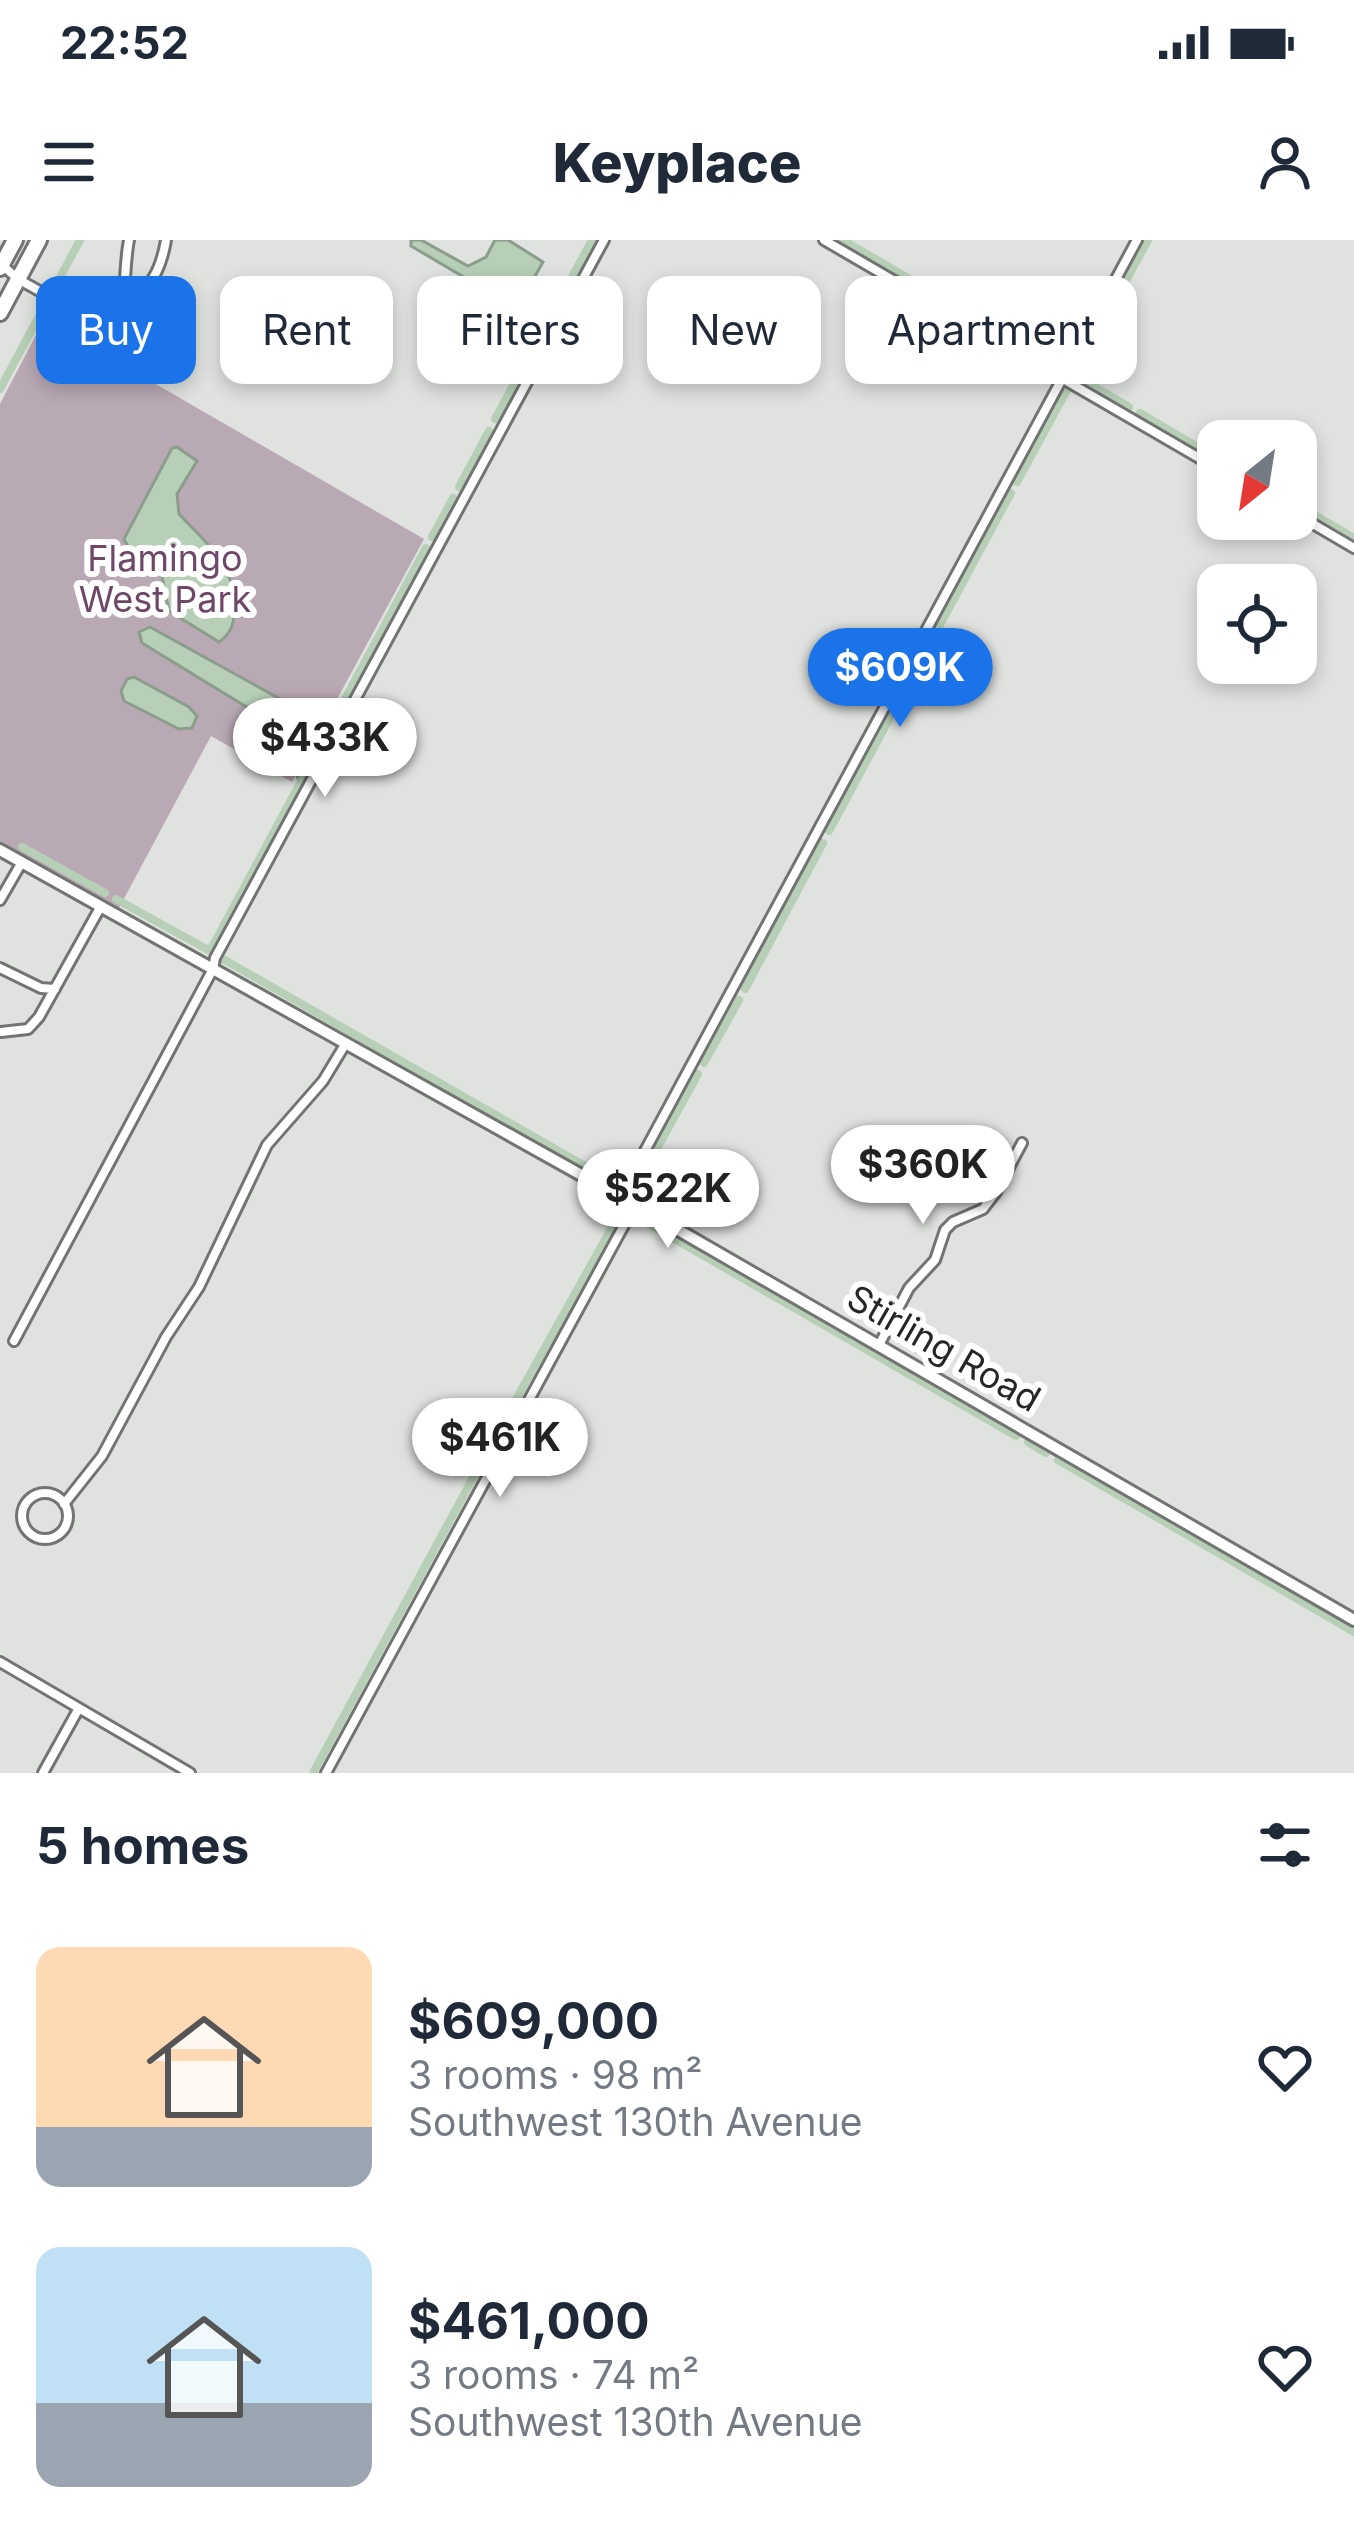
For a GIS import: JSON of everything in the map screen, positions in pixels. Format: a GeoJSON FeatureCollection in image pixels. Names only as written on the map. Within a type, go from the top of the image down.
{"type":"FeatureCollection","features":[{"type":"Feature","properties":{"kind":"highway"},"geometry":{"type":"LineString","coordinates":[[0,267],[15,240]]}},
{"type":"Feature","properties":{"kind":"highway"},"geometry":{"type":"LineString","coordinates":[[0,313],[24,282],[40,240]]}},
{"type":"Feature","properties":{"kind":"street"},"geometry":{"type":"LineString","coordinates":[[125,276],[130,240]]}},
{"type":"Feature","properties":{"kind":"street"},"geometry":{"type":"LineString","coordinates":[[154,276],[166,240]]}},
{"type":"Feature","properties":{"kind":"street"},"geometry":{"type":"LineString","coordinates":[[14,1341],[213,969],[214,958],[604,240]]}},
{"type":"Feature","properties":{"kind":"street"},"geometry":{"type":"LineString","coordinates":[[824,240],[886,276]]}},
{"type":"Feature","properties":{"kind":"street"},"geometry":{"type":"LineString","coordinates":[[1118,276],[1137,240]]}},
{"type":"Feature","properties":{"kind":"street"},"geometry":{"type":"LineString","coordinates":[[0,267],[36,289]]}},
{"type":"Feature","properties":{"kind":"street"},"geometry":{"type":"LineString","coordinates":[[620,1197],[1060,384]]}},
{"type":"Feature","properties":{"kind":"street"},"geometry":{"type":"LineString","coordinates":[[1073,384],[1197,457]]}},
{"type":"Feature","properties":{"kind":"street"},"geometry":{"type":"LineString","coordinates":[[1317,526],[1354,548]]}},
{"type":"Feature","properties":{"kind":"street","name":"Stirling Road"},"geometry":{"type":"LineString","coordinates":[[0,850],[635,1205],[1354,1620]]}},
{"type":"Feature","properties":{"kind":"street"},"geometry":{"type":"LineString","coordinates":[[0,900],[22,862]]}},
{"type":"Feature","properties":{"kind":"street"},"geometry":{"type":"LineString","coordinates":[[1,1033],[28,1029],[101,906]]}},
{"type":"Feature","properties":{"kind":"street"},"geometry":{"type":"LineString","coordinates":[[0,968],[41,988],[55,989]]}},
{"type":"Feature","properties":{"kind":"street"},"geometry":{"type":"LineString","coordinates":[[64,1504],[102,1456],[159,1349],[199,1287],[267,1145],[323,1081],[346,1043]]}},
{"type":"Feature","properties":{"kind":"street"},"geometry":{"type":"LineString","coordinates":[[878,1346],[910,1288],[935,1260],[946,1230],[952,1222],[982,1209],[1022,1143]]}},
{"type":"Feature","properties":{"kind":"street"},"geometry":{"type":"LineString","coordinates":[[326,1773],[635,1205]]}},
{"type":"Feature","properties":{"kind":"street"},"geometry":{"type":"LineString","coordinates":[[45,1493],[64,1504],[68,1516],[59,1534],[46,1538],[28,1531],[22,1510],[31,1498],[45,1493]]}},
{"type":"Feature","properties":{"kind":"street"},"geometry":{"type":"LineString","coordinates":[[0,1662],[190,1773]]}},
{"type":"Feature","properties":{"kind":"street"},"geometry":{"type":"LineString","coordinates":[[43,1773],[79,1708]]}},
{"type":"Feature","properties":{"kind":"green space","name":"Flamingo West Park"},"geometry":{"type":"Polygon","coordinates":[[[36,335],[36,384],[156,384],[424,539],[292,782],[211,736],[119,908],[0,842],[0,404],[36,335]]]}},
{"type":"Feature","properties":{"kind":"shaded area"},"geometry":{"type":"Polygon","coordinates":[[[411,240],[421,240],[468,266],[486,257],[495,240],[508,240],[543,262],[535,276],[462,276],[411,246],[411,240]]]}},
{"type":"Feature","properties":{"kind":"shaded area"},"geometry":{"type":"Polygon","coordinates":[[[172,448],[197,461],[177,494],[179,514],[217,556],[234,593],[233,623],[219,642],[169,611],[160,567],[130,550],[124,539],[172,448]]]}},
{"type":"Feature","properties":{"kind":"shaded area"},"geometry":{"type":"Polygon","coordinates":[[[150,627],[329,726],[299,781],[295,769],[260,744],[258,714],[142,643],[139,632],[150,627]]]}},
{"type":"Feature","properties":{"kind":"shaded area"},"geometry":{"type":"Polygon","coordinates":[[[134,677],[189,707],[197,716],[192,728],[179,729],[124,701],[121,691],[127,679],[134,677]]]}},
{"type":"Feature","properties":{"kind":"waterway"},"geometry":{"type":"LineString","coordinates":[[61,276],[80,240]]}},
{"type":"Feature","properties":{"kind":"waterway"},"geometry":{"type":"LineString","coordinates":[[495,419],[592,240]]}},
{"type":"Feature","properties":{"kind":"waterway"},"geometry":{"type":"LineString","coordinates":[[843,240],[905,276]]}},
{"type":"Feature","properties":{"kind":"waterway"},"geometry":{"type":"LineString","coordinates":[[1129,407],[1075,375],[1148,240]]}},
{"type":"Feature","properties":{"kind":"waterway"},"geometry":{"type":"LineString","coordinates":[[0,389],[36,322]]}},
{"type":"Feature","properties":{"kind":"waterway"},"geometry":{"type":"LineString","coordinates":[[1017,482],[1067,390]]}},
{"type":"Feature","properties":{"kind":"waterway"},"geometry":{"type":"LineString","coordinates":[[1140,413],[1197,447]]}},
{"type":"Feature","properties":{"kind":"waterway"},"geometry":{"type":"LineString","coordinates":[[459,487],[489,431]]}},
{"type":"Feature","properties":{"kind":"waterway"},"geometry":{"type":"LineString","coordinates":[[829,831],[1011,493]]}},
{"type":"Feature","properties":{"kind":"waterway"},"geometry":{"type":"LineString","coordinates":[[432,537],[453,498]]}},
{"type":"Feature","properties":{"kind":"waterway"},"geometry":{"type":"LineString","coordinates":[[1317,516],[1354,538]]}},
{"type":"Feature","properties":{"kind":"waterway"},"geometry":{"type":"LineString","coordinates":[[116,899],[210,951],[426,548]]}},
{"type":"Feature","properties":{"kind":"waterway"},"geometry":{"type":"LineString","coordinates":[[745,989],[823,843]]}},
{"type":"Feature","properties":{"kind":"waterway"},"geometry":{"type":"LineString","coordinates":[[22,847],[105,893]]}},
{"type":"Feature","properties":{"kind":"waterway"},"geometry":{"type":"LineString","coordinates":[[223,959],[599,1174],[623,1177]]}},
{"type":"Feature","properties":{"kind":"waterway"},"geometry":{"type":"LineString","coordinates":[[704,1063],[739,1000]]}},
{"type":"Feature","properties":{"kind":"waterway"},"geometry":{"type":"LineString","coordinates":[[632,1194],[698,1074]]}},
{"type":"Feature","properties":{"kind":"waterway"},"geometry":{"type":"LineString","coordinates":[[500,1428],[621,1211]]}},
{"type":"Feature","properties":{"kind":"waterway"},"geometry":{"type":"LineString","coordinates":[[640,1219],[1016,1436]]}},
{"type":"Feature","properties":{"kind":"waterway"},"geometry":{"type":"LineString","coordinates":[[313,1773],[494,1439]]}},
{"type":"Feature","properties":{"kind":"waterway"},"geometry":{"type":"LineString","coordinates":[[1028,1442],[1046,1453]]}},
{"type":"Feature","properties":{"kind":"waterway"},"geometry":{"type":"LineString","coordinates":[[1058,1460],[1354,1632]]}}]}
